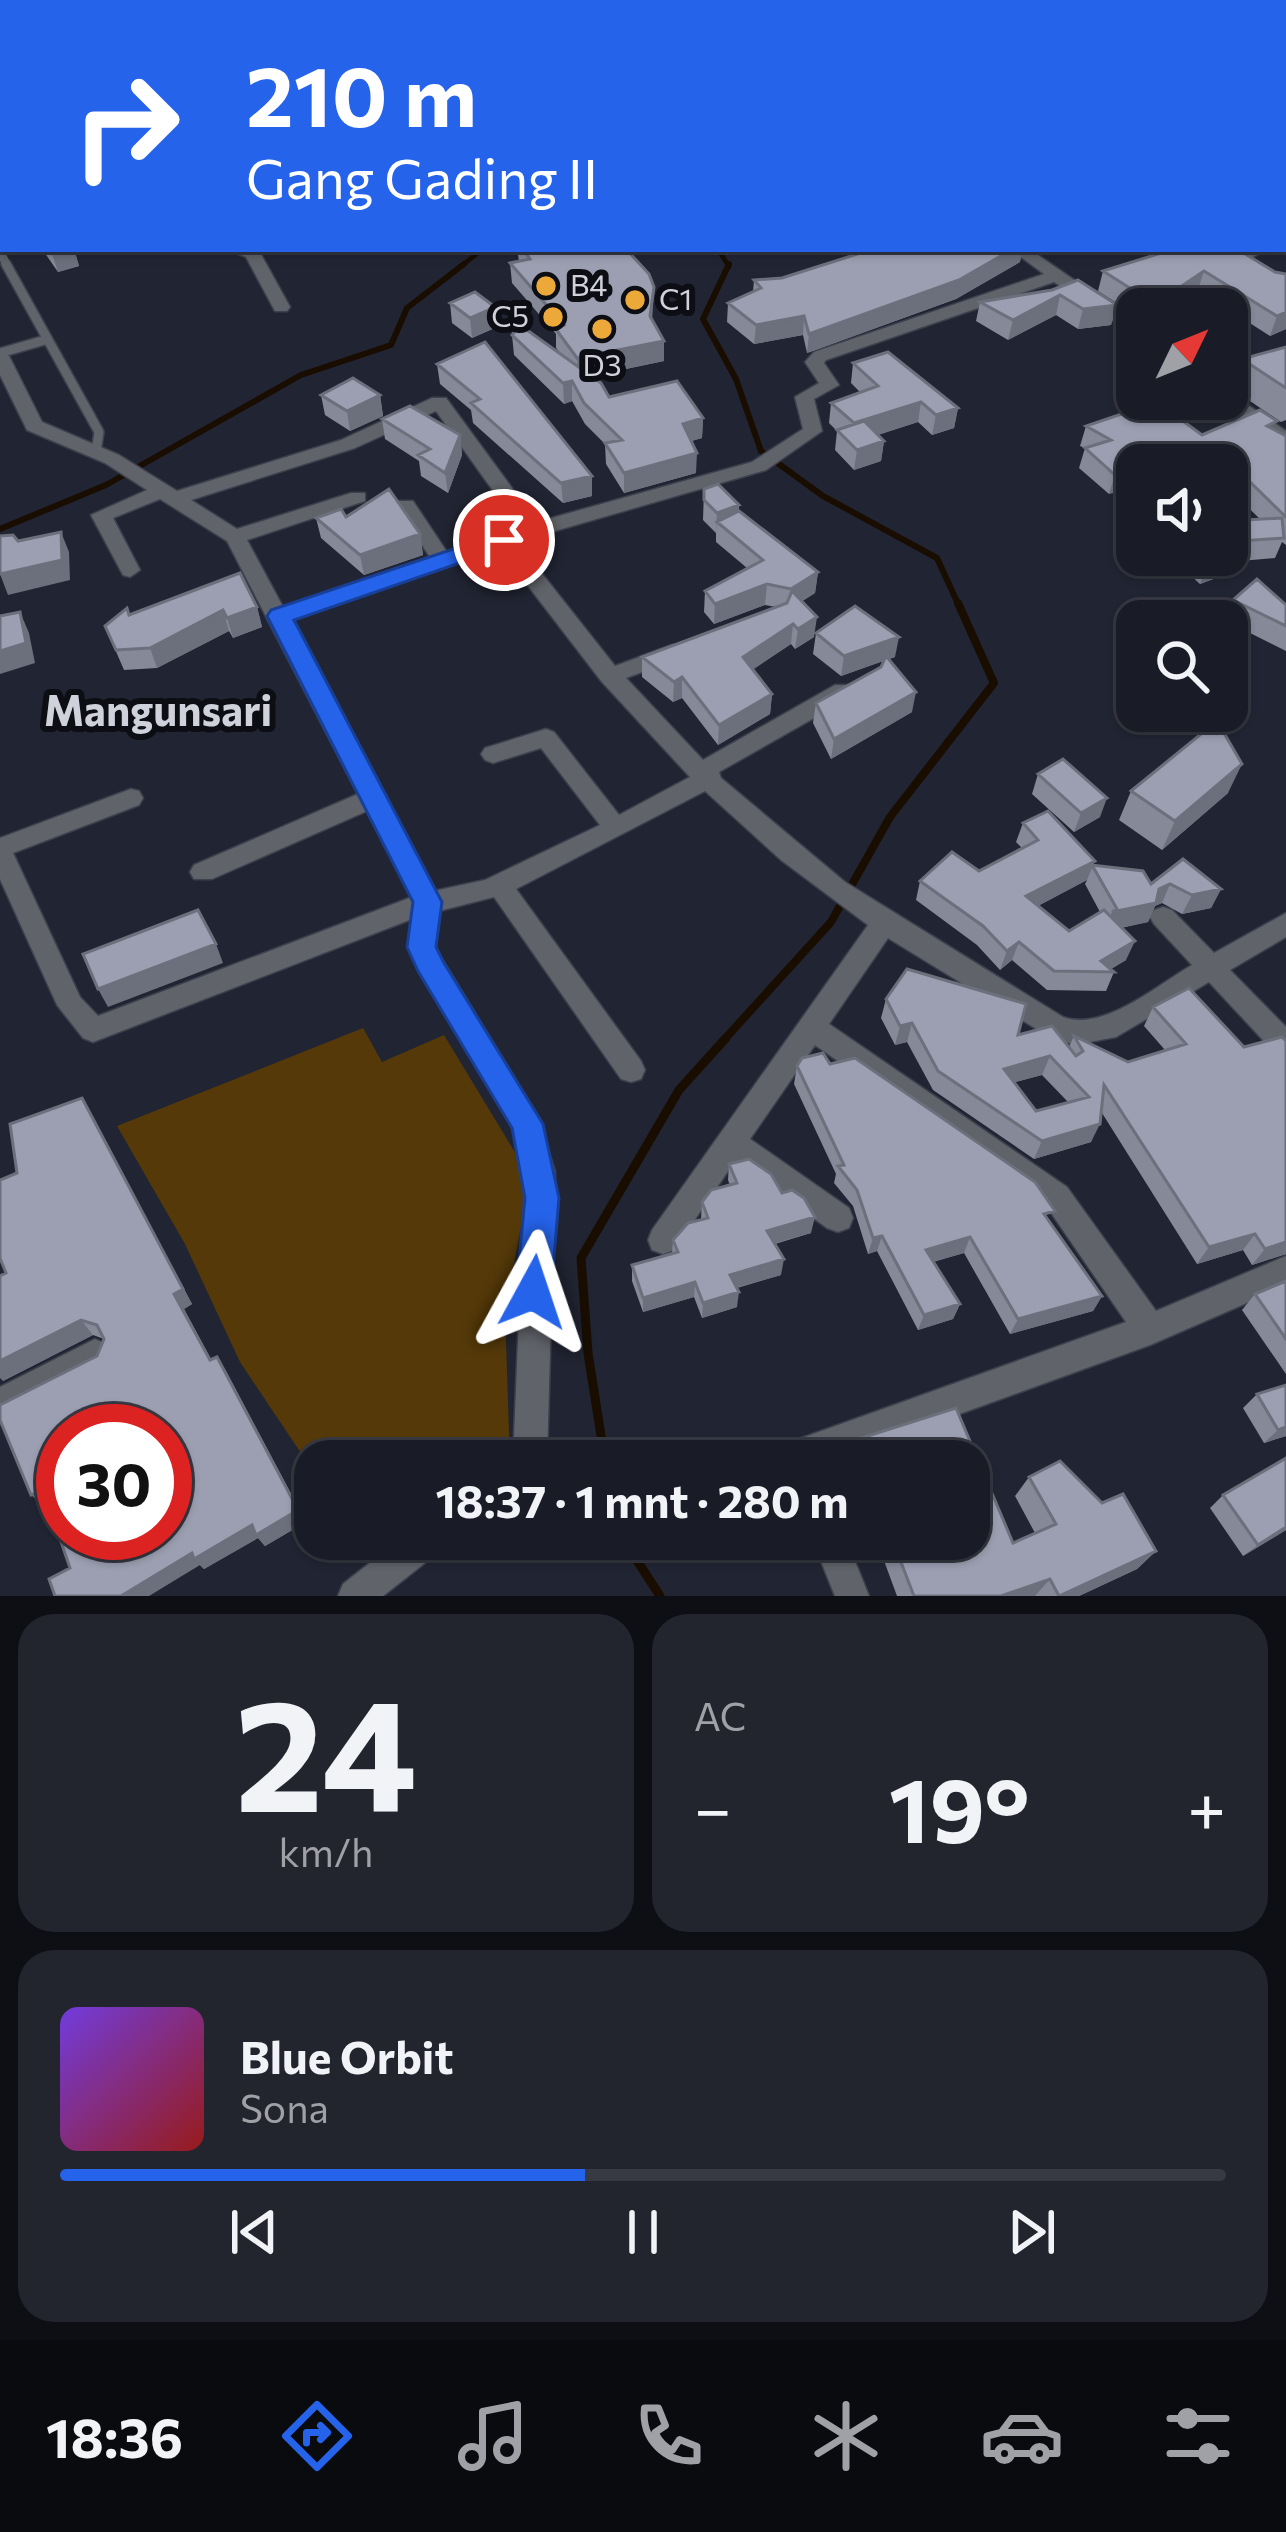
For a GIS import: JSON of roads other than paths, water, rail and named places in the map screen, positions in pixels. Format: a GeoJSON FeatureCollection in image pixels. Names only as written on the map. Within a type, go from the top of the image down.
{"type":"FeatureCollection","features":[{"type":"Feature","properties":{"kind":"street"},"geometry":{"type":"LineString","coordinates":[[248,252],[281,307]]}},
{"type":"Feature","properties":{"kind":"street"},"geometry":{"type":"LineString","coordinates":[[1022,252],[1116,317]]}},
{"type":"Feature","properties":{"kind":"street"},"geometry":{"type":"LineString","coordinates":[[1233,253],[1259,270]]}},
{"type":"Feature","properties":{"kind":"street"},"geometry":{"type":"LineString","coordinates":[[279,616],[532,530],[759,466],[815,426],[804,400],[830,385],[814,362],[820,356],[1055,275]]}},
{"type":"Feature","properties":{"kind":"street"},"geometry":{"type":"LineString","coordinates":[[1073,288],[1093,281]]}},
{"type":"Feature","properties":{"kind":"street"},"geometry":{"type":"LineString","coordinates":[[1,359],[8,390],[34,427],[104,456],[235,536],[428,902],[422,947],[527,1124],[540,1172],[531,1440]]}},
{"type":"Feature","properties":{"kind":"street"},"geometry":{"type":"LineString","coordinates":[[130,570],[101,515],[163,490],[348,444],[436,401],[532,530]]}},
{"type":"Feature","properties":{"kind":"street"},"geometry":{"type":"LineString","coordinates":[[1244,420],[1286,440]]}},
{"type":"Feature","properties":{"kind":"street"},"geometry":{"type":"LineString","coordinates":[[235,536],[358,497]]}},
{"type":"Feature","properties":{"kind":"street"},"geometry":{"type":"LineString","coordinates":[[406,506],[442,560]]}},
{"type":"Feature","properties":{"kind":"street"},"geometry":{"type":"LineString","coordinates":[[504,540],[610,676],[707,773],[832,886],[1074,1034],[1106,1028],[1286,924]]}},
{"type":"Feature","properties":{"kind":"street"},"geometry":{"type":"LineString","coordinates":[[610,676],[693,645]]}},
{"type":"Feature","properties":{"kind":"street"},"geometry":{"type":"LineString","coordinates":[[131,798],[0,850],[7,885],[70,1005],[93,1030],[428,902],[443,902],[499,884],[614,826],[867,677]]}},
{"type":"Feature","properties":{"kind":"street"},"geometry":{"type":"LineString","coordinates":[[493,754],[546,738],[614,826]]}},
{"type":"Feature","properties":{"kind":"street"},"geometry":{"type":"LineString","coordinates":[[202,872],[370,799]]}},
{"type":"Feature","properties":{"kind":"street"},"geometry":{"type":"LineString","coordinates":[[499,884],[632,1070]]}},
{"type":"Feature","properties":{"kind":"street"},"geometry":{"type":"LineString","coordinates":[[663,1240],[812,1028],[875,916]]}},
{"type":"Feature","properties":{"kind":"street"},"geometry":{"type":"LineString","coordinates":[[1163,917],[1286,1046]]}},
{"type":"Feature","properties":{"kind":"street"},"geometry":{"type":"LineString","coordinates":[[812,1028],[1043,1185],[1082,1226],[1150,1329]]}},
{"type":"Feature","properties":{"kind":"street"},"geometry":{"type":"LineString","coordinates":[[732,1142],[838,1218]]}},
{"type":"Feature","properties":{"kind":"street"},"geometry":{"type":"LineString","coordinates":[[848,1440],[1150,1329],[1286,1270]]}},
{"type":"Feature","properties":{"kind":"street"},"geometry":{"type":"LineString","coordinates":[[0,1404],[95,1355]]}},
{"type":"Feature","properties":{"kind":"street"},"geometry":{"type":"LineString","coordinates":[[355,1596],[401,1560]]}},
{"type":"Feature","properties":{"kind":"street"},"geometry":{"type":"LineString","coordinates":[[837,1560],[852,1596]]}},
{"type":"Feature","properties":{"kind":"lane"},"geometry":{"type":"LineString","coordinates":[[4,252],[45,340],[99,432],[104,456]]}},
{"type":"Feature","properties":{"kind":"lane"},"geometry":{"type":"LineString","coordinates":[[1,359],[45,340]]}},
{"type":"Feature","properties":{"kind":"waterway"},"geometry":{"type":"LineString","coordinates":[[460,267],[479,252]]}},
{"type":"Feature","properties":{"kind":"waterway"},"geometry":{"type":"LineString","coordinates":[[720,252],[728,266]]}},
{"type":"Feature","properties":{"kind":"waterway"},"geometry":{"type":"LineString","coordinates":[[0,529],[106,485],[301,375],[391,345],[407,308],[464,264]]}},
{"type":"Feature","properties":{"kind":"waterway"},"geometry":{"type":"LineString","coordinates":[[728,266],[703,319],[736,379],[761,451],[823,496],[937,558],[959,606]]}},
{"type":"Feature","properties":{"kind":"waterway"},"geometry":{"type":"LineString","coordinates":[[723,1041],[831,922],[890,817],[994,683],[958,603]]}},
{"type":"Feature","properties":{"kind":"waterway"},"geometry":{"type":"LineString","coordinates":[[602,1440],[588,1353],[581,1258],[679,1090],[726,1038]]}},
{"type":"Feature","properties":{"kind":"waterway"},"geometry":{"type":"LineString","coordinates":[[637,1560],[660,1596]]}},
{"type":"Feature","properties":{"kind":"place","name":"B4"},"geometry":{"type":"Point","coordinates":[546,286]}},
{"type":"Feature","properties":{"kind":"place","name":"C1"},"geometry":{"type":"Point","coordinates":[635,300]}},
{"type":"Feature","properties":{"kind":"place","name":"C5"},"geometry":{"type":"Point","coordinates":[553,317]}},
{"type":"Feature","properties":{"kind":"place","name":"D3"},"geometry":{"type":"Point","coordinates":[602,329]}},
{"type":"Feature","properties":{"kind":"district","name":"Mangunsari"},"geometry":{"type":"Point","coordinates":[158,711]}}]}
